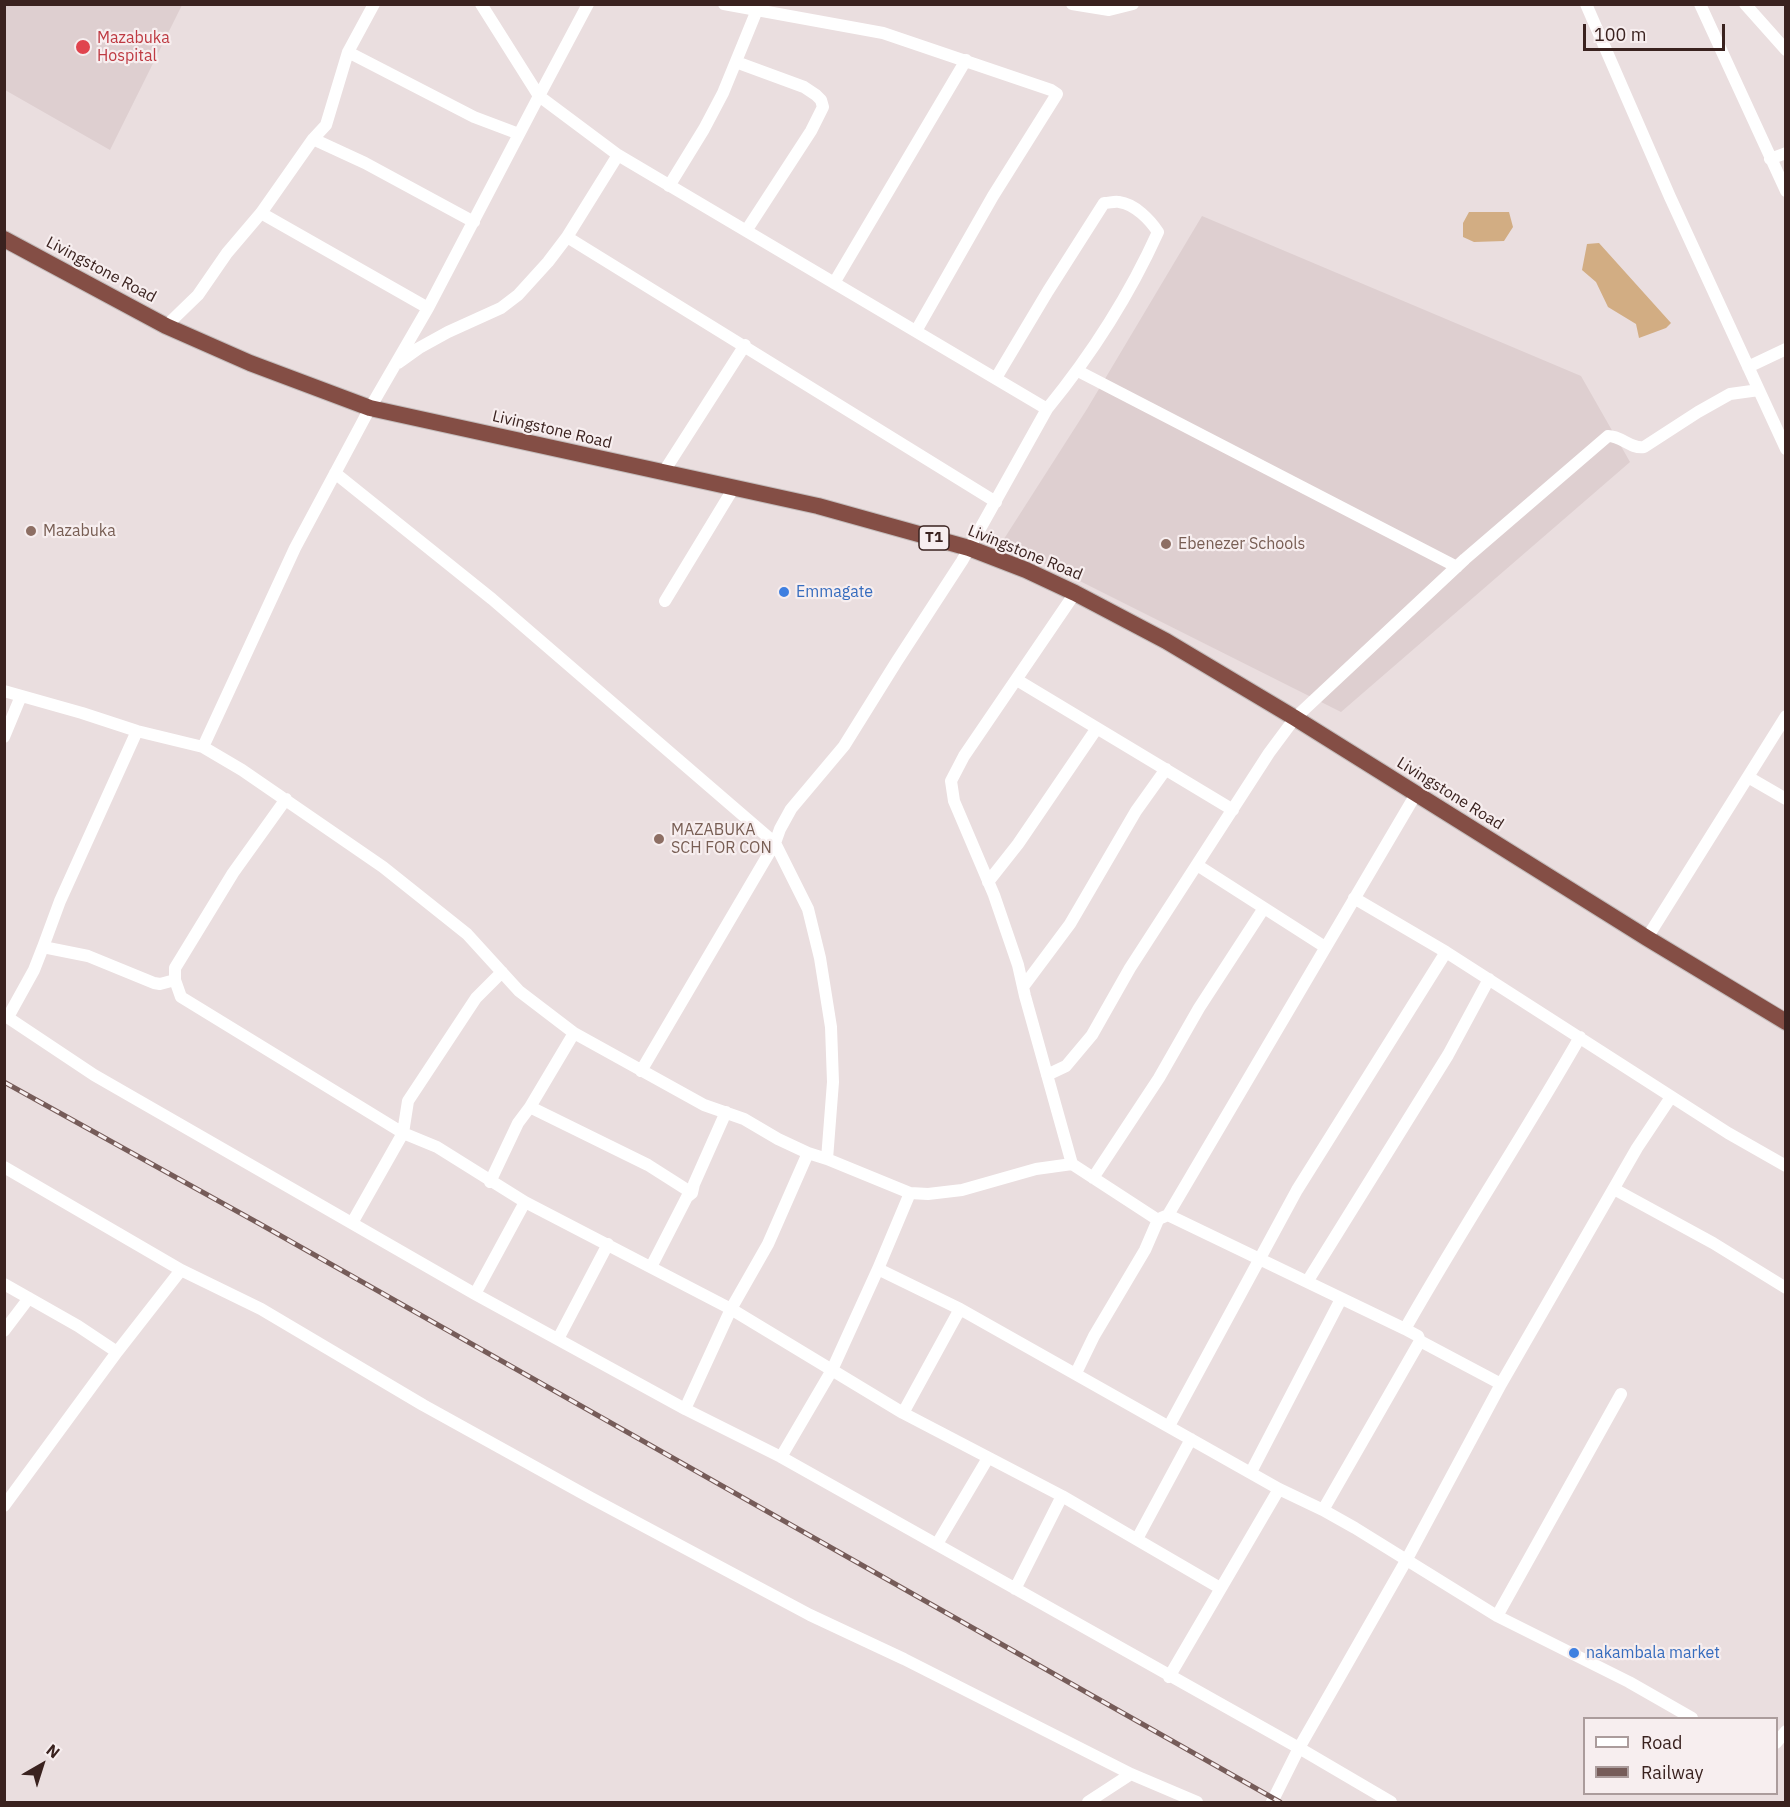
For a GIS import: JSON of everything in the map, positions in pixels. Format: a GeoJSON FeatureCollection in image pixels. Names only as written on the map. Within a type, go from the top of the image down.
{"type":"FeatureCollection","features":[{"type":"Feature","properties":{"kind":"highway","name":"Livingstone Road"},"geometry":{"type":"LineString","coordinates":[[4,239],[166,326],[249,363],[370,408],[818,506],[969,548],[1026,570],[1166,641],[1295,718],[1785,1022]]}},
{"type":"Feature","properties":{"kind":"street"},"geometry":{"type":"LineString","coordinates":[[166,326],[198,295],[227,253],[261,213],[312,139],[326,125],[348,52],[374,4]]}},
{"type":"Feature","properties":{"kind":"street"},"geometry":{"type":"LineString","coordinates":[[481,4],[539,96],[618,155],[1047,409]]}},
{"type":"Feature","properties":{"kind":"street"},"geometry":{"type":"LineString","coordinates":[[203,747],[295,548],[370,408],[428,308],[588,4]]}},
{"type":"Feature","properties":{"kind":"street"},"geometry":{"type":"LineString","coordinates":[[724,4],[883,33],[966,60],[1057,94],[993,196],[916,331]]}},
{"type":"Feature","properties":{"kind":"street"},"geometry":{"type":"LineString","coordinates":[[1072,4],[1108,10],[1133,4]]}},
{"type":"Feature","properties":{"kind":"street"},"geometry":{"type":"LineString","coordinates":[[1586,4],[1785,449]]}},
{"type":"Feature","properties":{"kind":"street"},"geometry":{"type":"LineString","coordinates":[[1700,4],[1785,191]]}},
{"type":"Feature","properties":{"kind":"street"},"geometry":{"type":"LineString","coordinates":[[1747,5],[1785,50]]}},
{"type":"Feature","properties":{"kind":"street"},"geometry":{"type":"LineString","coordinates":[[669,186],[723,93],[757,10]]}},
{"type":"Feature","properties":{"kind":"street"},"geometry":{"type":"LineString","coordinates":[[348,52],[474,117],[519,134]]}},
{"type":"Feature","properties":{"kind":"street"},"geometry":{"type":"LineString","coordinates":[[834,283],[966,60]]}},
{"type":"Feature","properties":{"kind":"street"},"geometry":{"type":"LineString","coordinates":[[736,62],[804,87],[816,95],[824,107],[746,231]]}},
{"type":"Feature","properties":{"kind":"street"},"geometry":{"type":"LineString","coordinates":[[312,139],[365,163],[474,222]]}},
{"type":"Feature","properties":{"kind":"street"},"geometry":{"type":"LineString","coordinates":[[1770,159],[1785,153]]}},
{"type":"Feature","properties":{"kind":"street"},"geometry":{"type":"LineString","coordinates":[[393,367],[419,348],[501,308],[518,295],[567,237],[618,155]]}},
{"type":"Feature","properties":{"kind":"street"},"geometry":{"type":"LineString","coordinates":[[641,1071],[775,843],[791,809],[844,746],[969,548],[1047,409],[1078,371],[1132,287],[1158,232],[1150,220],[1130,206],[1119,202],[1104,203],[996,378]]}},
{"type":"Feature","properties":{"kind":"street"},"geometry":{"type":"LineString","coordinates":[[261,213],[428,308]]}},
{"type":"Feature","properties":{"kind":"street"},"geometry":{"type":"LineString","coordinates":[[567,237],[996,502]]}},
{"type":"Feature","properties":{"kind":"street"},"geometry":{"type":"LineString","coordinates":[[663,473],[745,345]]}},
{"type":"Feature","properties":{"kind":"street"},"geometry":{"type":"LineString","coordinates":[[1748,367],[1785,349]]}},
{"type":"Feature","properties":{"kind":"street"},"geometry":{"type":"LineString","coordinates":[[1078,371],[1457,567]]}},
{"type":"Feature","properties":{"kind":"street"},"geometry":{"type":"LineString","coordinates":[[1047,1075],[1066,1066],[1092,1035],[1130,968],[1269,753],[1295,718],[1457,567],[1608,436],[1617,436],[1636,448],[1644,447],[1730,394],[1759,390]]}},
{"type":"Feature","properties":{"kind":"street"},"geometry":{"type":"LineString","coordinates":[[335,473],[492,599],[775,843],[808,909],[820,958],[832,1048],[833,1082],[828,1159]]}},
{"type":"Feature","properties":{"kind":"street"},"geometry":{"type":"LineString","coordinates":[[665,601],[733,489]]}},
{"type":"Feature","properties":{"kind":"street"},"geometry":{"type":"LineString","coordinates":[[1075,593],[964,756],[951,781],[954,801],[988,882],[1018,965],[1072,1164],[1163,1218],[1258,1257],[1405,1329],[1418,1336],[1420,1341],[1501,1384]]}},
{"type":"Feature","properties":{"kind":"street"},"geometry":{"type":"LineString","coordinates":[[1017,680],[1233,810]]}},
{"type":"Feature","properties":{"kind":"street"},"geometry":{"type":"LineString","coordinates":[[4,691],[82,712],[137,731],[203,747],[286,799],[383,867],[468,934],[519,991],[574,1033],[704,1106],[744,1119],[808,1153],[909,1193],[928,1194],[962,1190],[1036,1169],[1072,1164]]}},
{"type":"Feature","properties":{"kind":"street"},"geometry":{"type":"LineString","coordinates":[[4,737],[21,696]]}},
{"type":"Feature","properties":{"kind":"street"},"geometry":{"type":"LineString","coordinates":[[1647,938],[1785,716]]}},
{"type":"Feature","properties":{"kind":"street"},"geometry":{"type":"LineString","coordinates":[[988,882],[1018,844],[1097,728]]}},
{"type":"Feature","properties":{"kind":"street"},"geometry":{"type":"LineString","coordinates":[[137,731],[60,901],[34,970],[6,1016],[93,1076],[475,1294],[685,1409],[781,1457],[1299,1748],[1391,1803]]}},
{"type":"Feature","properties":{"kind":"street"},"geometry":{"type":"LineString","coordinates":[[1023,987],[1070,924],[1136,811],[1166,769]]}},
{"type":"Feature","properties":{"kind":"street"},"geometry":{"type":"LineString","coordinates":[[1748,777],[1785,798]]}},
{"type":"Feature","properties":{"kind":"street"},"geometry":{"type":"LineString","coordinates":[[1076,1373],[1094,1336],[1144,1250],[1416,794]]}},
{"type":"Feature","properties":{"kind":"street"},"geometry":{"type":"LineString","coordinates":[[286,799],[227,883],[175,968],[175,980],[181,997],[402,1133],[437,1147],[525,1202],[731,1309],[903,1413],[1062,1496],[1220,1588]]}},
{"type":"Feature","properties":{"kind":"street"},"geometry":{"type":"LineString","coordinates":[[1197,865],[1324,947]]}},
{"type":"Feature","properties":{"kind":"street"},"geometry":{"type":"LineString","coordinates":[[1354,897],[1446,952],[1728,1133],[1785,1166]]}},
{"type":"Feature","properties":{"kind":"street"},"geometry":{"type":"LineString","coordinates":[[1093,1178],[1159,1078],[1199,1008],[1264,908]]}},
{"type":"Feature","properties":{"kind":"street"},"geometry":{"type":"LineString","coordinates":[[43,947],[88,956],[154,983],[175,980]]}},
{"type":"Feature","properties":{"kind":"street"},"geometry":{"type":"LineString","coordinates":[[1169,1426],[1258,1257],[1324,1145],[1446,952]]}},
{"type":"Feature","properties":{"kind":"street"},"geometry":{"type":"LineString","coordinates":[[352,1223],[402,1133],[408,1101],[476,998],[502,972]]}},
{"type":"Feature","properties":{"kind":"street"},"geometry":{"type":"LineString","coordinates":[[1308,1282],[1448,1055],[1489,980]]}},
{"type":"Feature","properties":{"kind":"street"},"geometry":{"type":"LineString","coordinates":[[490,1182],[518,1123],[574,1033]]}},
{"type":"Feature","properties":{"kind":"street"},"geometry":{"type":"LineString","coordinates":[[1405,1329],[1580,1037]]}},
{"type":"Feature","properties":{"kind":"street"},"geometry":{"type":"LineString","coordinates":[[1272,1803],[1299,1748],[1407,1559],[1501,1384],[1637,1148],[1671,1096]]}},
{"type":"Feature","properties":{"kind":"street"},"geometry":{"type":"LineString","coordinates":[[530,1107],[648,1166],[692,1193]]}},
{"type":"Feature","properties":{"kind":"street"},"geometry":{"type":"LineString","coordinates":[[651,1267],[687,1197],[692,1193],[726,1112]]}},
{"type":"Feature","properties":{"kind":"street"},"geometry":{"type":"LineString","coordinates":[[685,1409],[731,1309],[768,1244],[808,1153]]}},
{"type":"Feature","properties":{"kind":"street"},"geometry":{"type":"LineString","coordinates":[[4,1167],[181,1270],[261,1309],[423,1405],[810,1615],[936,1675],[1131,1774],[1197,1803]]}},
{"type":"Feature","properties":{"kind":"street"},"geometry":{"type":"LineString","coordinates":[[1614,1189],[1713,1243],[1785,1288]]}},
{"type":"Feature","properties":{"kind":"street"},"geometry":{"type":"LineString","coordinates":[[781,1457],[832,1370],[878,1269],[909,1193]]}},
{"type":"Feature","properties":{"kind":"street"},"geometry":{"type":"LineString","coordinates":[[475,1294],[525,1202]]}},
{"type":"Feature","properties":{"kind":"street"},"geometry":{"type":"LineString","coordinates":[[558,1340],[608,1244]]}},
{"type":"Feature","properties":{"kind":"street"},"geometry":{"type":"LineString","coordinates":[[878,1269],[960,1309],[1076,1373],[1279,1489],[1323,1510],[1407,1559],[1497,1616],[1629,1682],[1689,1717]]}},
{"type":"Feature","properties":{"kind":"street"},"geometry":{"type":"LineString","coordinates":[[4,1506],[117,1352],[181,1270]]}},
{"type":"Feature","properties":{"kind":"street"},"geometry":{"type":"LineString","coordinates":[[4,1284],[93,1334],[117,1352]]}},
{"type":"Feature","properties":{"kind":"street"},"geometry":{"type":"LineString","coordinates":[[4,1331],[29,1298]]}},
{"type":"Feature","properties":{"kind":"street"},"geometry":{"type":"LineString","coordinates":[[1251,1472],[1341,1299]]}},
{"type":"Feature","properties":{"kind":"street"},"geometry":{"type":"LineString","coordinates":[[903,1413],[960,1309]]}},
{"type":"Feature","properties":{"kind":"street"},"geometry":{"type":"LineString","coordinates":[[1323,1510],[1420,1341]]}},
{"type":"Feature","properties":{"kind":"street"},"geometry":{"type":"LineString","coordinates":[[1497,1616],[1621,1394]]}},
{"type":"Feature","properties":{"kind":"street"},"geometry":{"type":"LineString","coordinates":[[1137,1539],[1191,1439]]}},
{"type":"Feature","properties":{"kind":"street"},"geometry":{"type":"LineString","coordinates":[[937,1544],[988,1458]]}},
{"type":"Feature","properties":{"kind":"street"},"geometry":{"type":"LineString","coordinates":[[1169,1677],[1279,1489]]}},
{"type":"Feature","properties":{"kind":"street"},"geometry":{"type":"LineString","coordinates":[[1015,1589],[1062,1496]]}},
{"type":"Feature","properties":{"kind":"street"},"geometry":{"type":"LineString","coordinates":[[1088,1803],[1131,1774]]}},
{"type":"Feature","properties":{"kind":"shaded area","name":"Mazabuka Hospital"},"geometry":{"type":"Polygon","coordinates":[[[5,4],[182,5],[110,150],[5,90],[5,4]]]}},
{"type":"Feature","properties":{"kind":"shaded area"},"geometry":{"type":"Polygon","coordinates":[[[1469,212],[1509,212],[1513,227],[1504,241],[1474,242],[1463,237],[1463,223],[1469,212]]]}},
{"type":"Feature","properties":{"kind":"shaded area"},"geometry":{"type":"Polygon","coordinates":[[[1202,216],[1581,376],[1630,462],[1341,712],[1002,542],[1087,409],[1202,216]]]}},
{"type":"Feature","properties":{"kind":"shaded area"},"geometry":{"type":"Polygon","coordinates":[[[1599,243],[1671,323],[1666,328],[1639,338],[1636,324],[1608,307],[1596,282],[1582,270],[1587,244],[1599,243]]]}},
{"type":"Feature","properties":{"kind":"railway"},"geometry":{"type":"LineString","coordinates":[[4,1082],[260,1224],[1280,1802]]}},
{"type":"Feature","properties":{"kind":"place","name":"Mazabuka Hospital"},"geometry":{"type":"Point","coordinates":[83,47]}},
{"type":"Feature","properties":{"kind":"place","name":"Mazabuka"},"geometry":{"type":"Point","coordinates":[31,531]}},
{"type":"Feature","properties":{"kind":"place","name":"Ebenezer Schools"},"geometry":{"type":"Point","coordinates":[1166,544]}},
{"type":"Feature","properties":{"kind":"place","name":"Emmagate"},"geometry":{"type":"Point","coordinates":[784,592]}},
{"type":"Feature","properties":{"kind":"place","name":"MAZABUKA SCH FOR CON"},"geometry":{"type":"Point","coordinates":[659,839]}},
{"type":"Feature","properties":{"kind":"place","name":"nakambala market"},"geometry":{"type":"Point","coordinates":[1574,1653]}}]}
